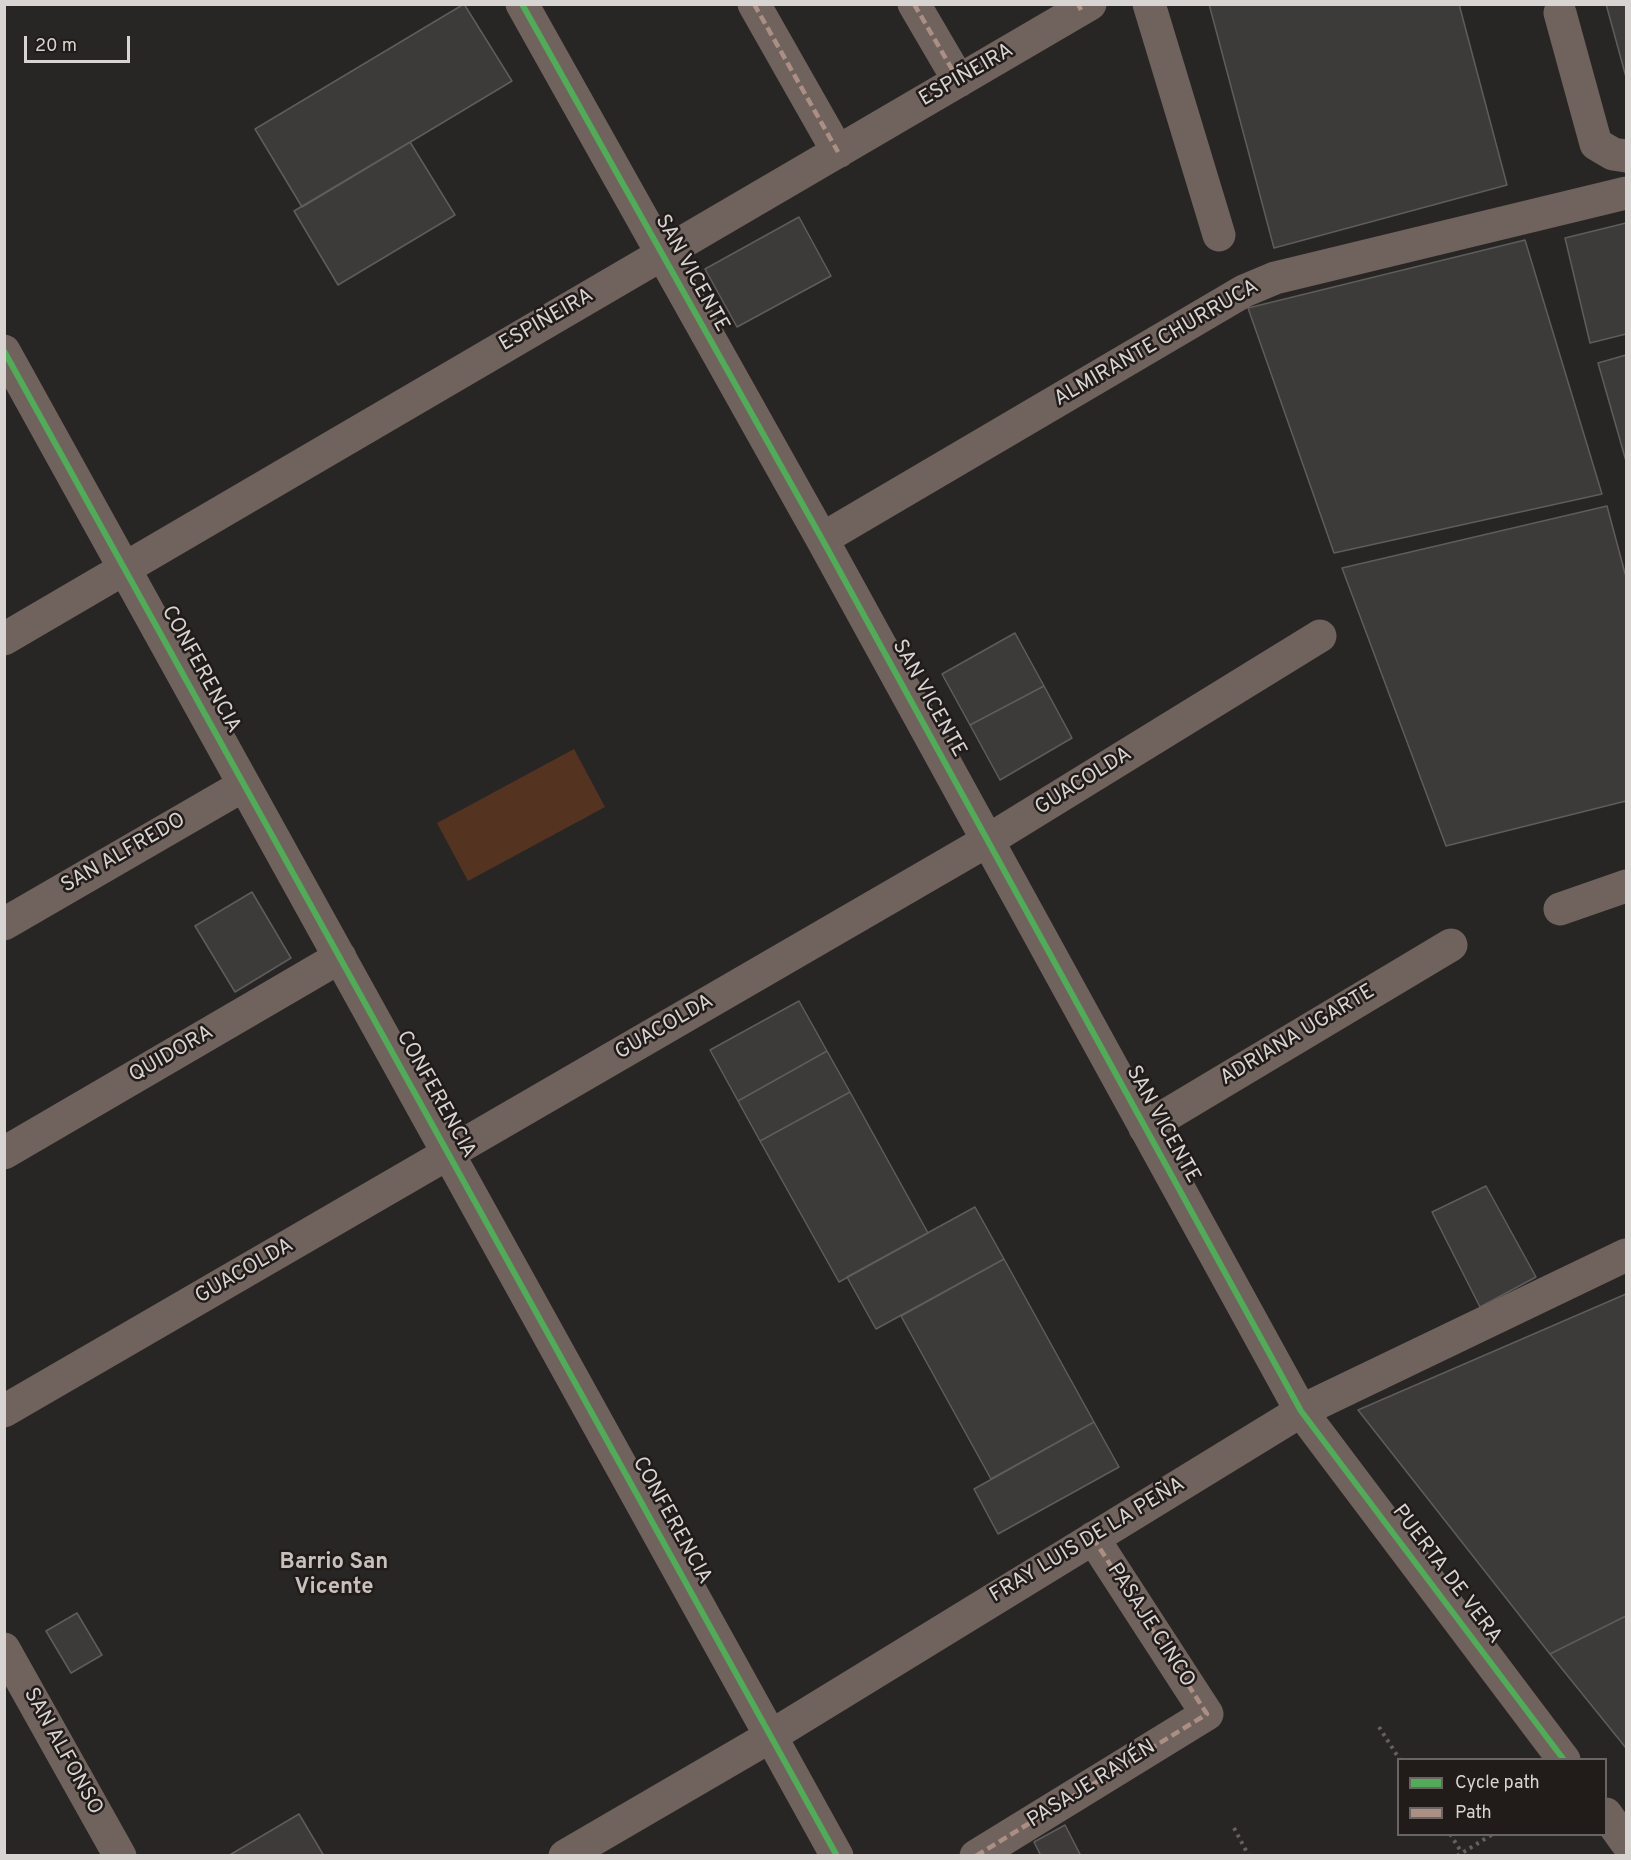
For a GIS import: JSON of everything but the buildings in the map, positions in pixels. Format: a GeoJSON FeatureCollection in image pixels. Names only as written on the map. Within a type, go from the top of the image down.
{"type":"FeatureCollection","features":[{"type":"Feature","properties":{"kind":"street","name":"SAN VICENTE"},"geometry":{"type":"LineString","coordinates":[[522,4],[822,539],[1301,1411]]}},
{"type":"Feature","properties":{"kind":"street"},"geometry":{"type":"LineString","coordinates":[[754,4],[838,152]]}},
{"type":"Feature","properties":{"kind":"street"},"geometry":{"type":"LineString","coordinates":[[914,4],[959,81]]}},
{"type":"Feature","properties":{"kind":"street"},"geometry":{"type":"LineString","coordinates":[[1149,4],[1219,235]]}},
{"type":"Feature","properties":{"kind":"street","name":"ESPIÑEIRA"},"geometry":{"type":"LineString","coordinates":[[4,639],[838,152],[1083,6]]}},
{"type":"Feature","properties":{"kind":"street"},"geometry":{"type":"LineString","coordinates":[[1560,13],[1596,144],[1613,154],[1626,156]]}},
{"type":"Feature","properties":{"kind":"street","name":"ALMIRANTE CHURRUCA"},"geometry":{"type":"LineString","coordinates":[[822,539],[1244,291],[1275,278],[1626,193]]}},
{"type":"Feature","properties":{"kind":"street","name":"CONFERENCIA"},"geometry":{"type":"LineString","coordinates":[[4,351],[837,1856]]}},
{"type":"Feature","properties":{"kind":"street","name":"GUACOLDA"},"geometry":{"type":"LineString","coordinates":[[4,1411],[987,841],[1320,636]]}},
{"type":"Feature","properties":{"kind":"street","name":"SAN ALFREDO"},"geometry":{"type":"LineString","coordinates":[[4,924],[244,785]]}},
{"type":"Feature","properties":{"kind":"street"},"geometry":{"type":"LineString","coordinates":[[1560,909],[1626,886]]}},
{"type":"Feature","properties":{"kind":"street","name":"ADRIANA UGARTE"},"geometry":{"type":"LineString","coordinates":[[1145,1128],[1451,945]]}},
{"type":"Feature","properties":{"kind":"street","name":"QUIDORA"},"geometry":{"type":"LineString","coordinates":[[4,1153],[340,957]]}},
{"type":"Feature","properties":{"kind":"street","name":"FRAY LUIS DE LA PEÑA"},"geometry":{"type":"LineString","coordinates":[[565,1856],[771,1736],[1301,1411],[1626,1255]]}},
{"type":"Feature","properties":{"kind":"street","name":"PUERTA DE VERA"},"geometry":{"type":"LineString","coordinates":[[1301,1411],[1562,1758]]}},
{"type":"Feature","properties":{"kind":"street","name":"PASAJE CINCO"},"geometry":{"type":"LineString","coordinates":[[1094,1538],[1207,1714]]}},
{"type":"Feature","properties":{"kind":"street","name":"SAN ALFONSO"},"geometry":{"type":"LineString","coordinates":[[4,1649],[120,1856]]}},
{"type":"Feature","properties":{"kind":"street","name":"PASAJE RAYÉN"},"geometry":{"type":"LineString","coordinates":[[976,1856],[1207,1714]]}},
{"type":"Feature","properties":{"kind":"street"},"geometry":{"type":"LineString","coordinates":[[1607,1817],[1626,1842]]}},
{"type":"Feature","properties":{"kind":"path"},"geometry":{"type":"LineString","coordinates":[[1379,1727],[1399,1758]]}},
{"type":"Feature","properties":{"kind":"path"},"geometry":{"type":"LineString","coordinates":[[1233,1828],[1249,1856]]}},
{"type":"Feature","properties":{"kind":"path"},"geometry":{"type":"LineString","coordinates":[[1451,1836],[1460,1854],[1490,1836]]}},
{"type":"Feature","properties":{"kind":"shaded area"},"geometry":{"type":"Polygon","coordinates":[[[574,749],[605,807],[468,881],[437,823],[574,749]]]}},
{"type":"Feature","properties":{"kind":"marked path"},"geometry":{"type":"LineString","coordinates":[[754,4],[838,152]]}},
{"type":"Feature","properties":{"kind":"marked path"},"geometry":{"type":"LineString","coordinates":[[914,4],[959,81]]}},
{"type":"Feature","properties":{"kind":"marked path"},"geometry":{"type":"LineString","coordinates":[[1078,4],[1081,10]]}},
{"type":"Feature","properties":{"kind":"marked path"},"geometry":{"type":"LineString","coordinates":[[976,1856],[1207,1714],[1093,1538]]}},
{"type":"Feature","properties":{"kind":"cycle path"},"geometry":{"type":"LineString","coordinates":[[522,4],[822,539],[1301,1411],[1562,1758]]}},
{"type":"Feature","properties":{"kind":"cycle path"},"geometry":{"type":"LineString","coordinates":[[4,351],[837,1856]]}},
{"type":"Feature","properties":{"kind":"district","name":"Barrio San Vicente"},"geometry":{"type":"Point","coordinates":[334,1577]}}]}
